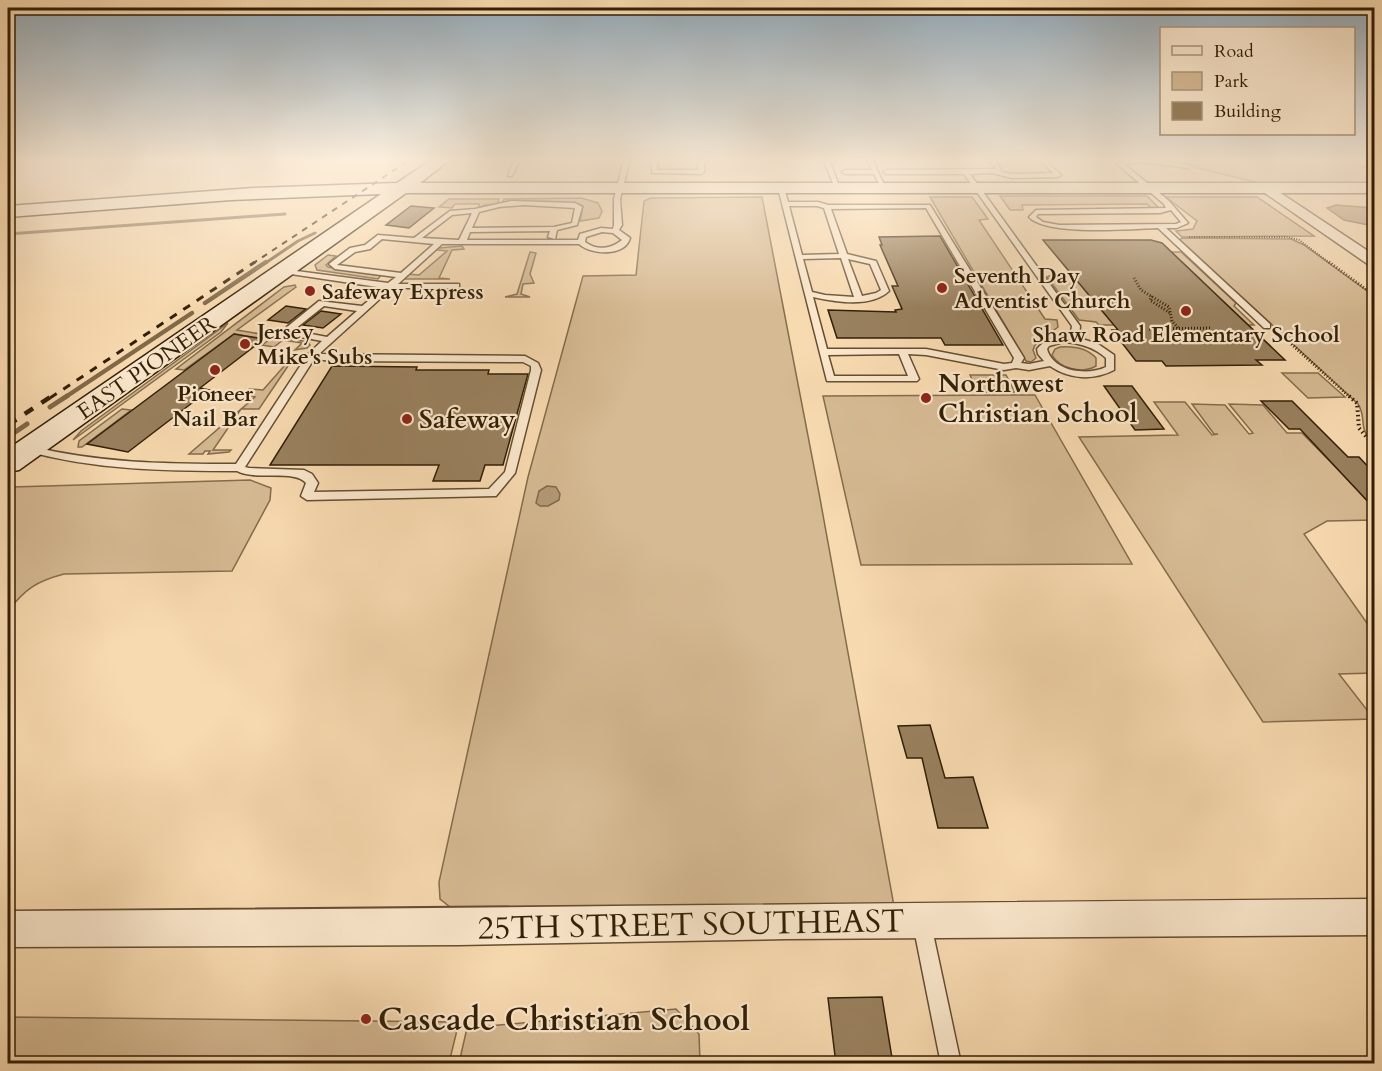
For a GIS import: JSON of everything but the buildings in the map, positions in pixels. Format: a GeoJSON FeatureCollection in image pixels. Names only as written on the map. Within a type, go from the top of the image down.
{"type":"FeatureCollection","features":[{"type":"Feature","properties":{"kind":"main road"},"geometry":{"type":"LineString","coordinates":[[8,211],[36,209]]}},
{"type":"Feature","properties":{"kind":"main road","name":"EAST PIONEER"},"geometry":{"type":"LineString","coordinates":[[8,463],[372,209]]}},
{"type":"Feature","properties":{"kind":"street"},"geometry":{"type":"LineString","coordinates":[[1298,209],[1374,261]]}},
{"type":"Feature","properties":{"kind":"street","name":"25TH STREET SOUTHEAST"},"geometry":{"type":"LineString","coordinates":[[8,929],[459,927],[921,920],[1374,917]]}},
{"type":"Feature","properties":{"kind":"lane"},"geometry":{"type":"LineString","coordinates":[[415,240],[450,213],[480,209]]}},
{"type":"Feature","properties":{"kind":"lane"},"geometry":{"type":"LineString","coordinates":[[467,230],[554,229],[575,224],[579,209]]}},
{"type":"Feature","properties":{"kind":"lane"},"geometry":{"type":"LineString","coordinates":[[615,231],[618,225],[618,209]]}},
{"type":"Feature","properties":{"kind":"lane"},"geometry":{"type":"LineString","coordinates":[[787,209],[830,379],[914,379],[902,351]]}},
{"type":"Feature","properties":{"kind":"lane"},"geometry":{"type":"LineString","coordinates":[[828,209],[858,298]]}},
{"type":"Feature","properties":{"kind":"lane"},"geometry":{"type":"LineString","coordinates":[[930,209],[1019,358],[1016,365]]}},
{"type":"Feature","properties":{"kind":"lane"},"geometry":{"type":"LineString","coordinates":[[992,209],[1076,326],[1074,339]]}},
{"type":"Feature","properties":{"kind":"lane"},"geometry":{"type":"LineString","coordinates":[[1168,209],[1160,211],[1036,212],[1032,216],[1036,222],[1059,227],[1160,226],[1185,223],[1184,218],[1173,209]]}},
{"type":"Feature","properties":{"kind":"lane"},"geometry":{"type":"LineString","coordinates":[[462,242],[476,211]]}},
{"type":"Feature","properties":{"kind":"lane"},"geometry":{"type":"LineString","coordinates":[[1160,226],[1270,326]]}},
{"type":"Feature","properties":{"kind":"lane"},"geometry":{"type":"LineString","coordinates":[[550,242],[554,229]]}},
{"type":"Feature","properties":{"kind":"lane"},"geometry":{"type":"LineString","coordinates":[[580,242],[583,236],[594,231],[615,231],[624,235],[626,240]]}},
{"type":"Feature","properties":{"kind":"lane"},"geometry":{"type":"LineString","coordinates":[[402,275],[335,267],[333,264],[353,250],[367,247],[381,237],[440,242],[580,242],[588,248],[598,250],[618,247],[626,240],[638,240]]}},
{"type":"Feature","properties":{"kind":"lane"},"geometry":{"type":"LineString","coordinates":[[239,468],[311,356],[440,242]]}},
{"type":"Feature","properties":{"kind":"lane"},"geometry":{"type":"LineString","coordinates":[[597,259],[598,250]]}},
{"type":"Feature","properties":{"kind":"lane"},"geometry":{"type":"LineString","coordinates":[[799,257],[865,259],[873,263],[885,291],[881,296],[858,298],[821,298],[808,293]]}},
{"type":"Feature","properties":{"kind":"lane"},"geometry":{"type":"LineString","coordinates":[[284,271],[390,286],[456,286]]}},
{"type":"Feature","properties":{"kind":"lane"},"geometry":{"type":"LineString","coordinates":[[329,340],[290,331],[292,326],[322,303],[364,309]]}},
{"type":"Feature","properties":{"kind":"lane"},"geometry":{"type":"LineString","coordinates":[[1062,339],[1074,339],[1106,351],[1111,357],[1111,368],[1086,375],[1064,370],[1050,363],[1043,354],[1042,348],[1046,344],[1062,339]]}},
{"type":"Feature","properties":{"kind":"lane"},"geometry":{"type":"LineString","coordinates":[[823,352],[926,352],[1004,367],[1016,365],[1029,367],[1050,363]]}},
{"type":"Feature","properties":{"kind":"lane"},"geometry":{"type":"LineString","coordinates":[[28,448],[56,457],[119,467],[239,468],[247,472],[300,473],[308,477],[312,483],[307,496],[492,493],[510,473],[536,370],[535,365],[525,358],[311,356]]}},
{"type":"Feature","properties":{"kind":"lane"},"geometry":{"type":"LineString","coordinates":[[921,920],[951,1064]]}},
{"type":"Feature","properties":{"kind":"path"},"geometry":{"type":"LineString","coordinates":[[1188,237],[1287,237],[1299,240],[1374,295]]}},
{"type":"Feature","properties":{"kind":"path"},"geometry":{"type":"LineString","coordinates":[[1134,278],[1141,290],[1169,307],[1172,321],[1179,328]]}},
{"type":"Feature","properties":{"kind":"path"},"geometry":{"type":"LineString","coordinates":[[1152,296],[1150,300],[1152,303],[1170,313]]}},
{"type":"Feature","properties":{"kind":"path"},"geometry":{"type":"LineString","coordinates":[[1270,326],[1357,403],[1359,428],[1374,446]]}},
{"type":"Feature","properties":{"kind":"path"},"geometry":{"type":"LineString","coordinates":[[1149,329],[1212,328]]}},
{"type":"Feature","properties":{"kind":"green space"},"geometry":{"type":"Polygon","coordinates":[[[582,209],[601,209],[599,218],[580,221],[582,209]]]}},
{"type":"Feature","properties":{"kind":"green space"},"geometry":{"type":"Polygon","coordinates":[[[643,209],[764,209],[819,493],[894,906],[450,907],[440,899],[439,882],[528,477],[583,276],[636,275],[643,209]]]}},
{"type":"Feature","properties":{"kind":"green space"},"geometry":{"type":"Polygon","coordinates":[[[937,209],[981,209],[988,219],[979,220],[1045,319],[1057,320],[1058,327],[1035,345],[1033,350],[1036,358],[1031,362],[1026,361],[937,209]]]}},
{"type":"Feature","properties":{"kind":"green space"},"geometry":{"type":"Polygon","coordinates":[[[1181,209],[1275,209],[1314,236],[1182,237],[1176,231],[1193,229],[1197,221],[1181,209]]]}},
{"type":"Feature","properties":{"kind":"green space"},"geometry":{"type":"Polygon","coordinates":[[[1182,238],[1291,239],[1304,245],[1374,296],[1374,444],[1365,432],[1358,404],[1180,240],[1182,238]]]}},
{"type":"Feature","properties":{"kind":"green space"},"geometry":{"type":"Polygon","coordinates":[[[462,246],[464,249],[452,250],[439,278],[450,279],[402,279],[408,274],[419,275],[447,251],[437,250],[439,248],[462,246]]]}},
{"type":"Feature","properties":{"kind":"green space"},"geometry":{"type":"Polygon","coordinates":[[[530,252],[536,253],[530,274],[534,283],[523,284],[521,294],[530,297],[505,297],[517,294],[530,252]]]}},
{"type":"Feature","properties":{"kind":"green space"},"geometry":{"type":"Polygon","coordinates":[[[1171,252],[1181,252],[1236,303],[1234,306],[1254,325],[1236,325],[1200,279],[1171,252]]]}},
{"type":"Feature","properties":{"kind":"green space"},"geometry":{"type":"Polygon","coordinates":[[[328,255],[336,256],[326,265],[328,267],[381,275],[378,279],[317,270],[315,265],[328,255]]]}},
{"type":"Feature","properties":{"kind":"green space"},"geometry":{"type":"Polygon","coordinates":[[[1055,273],[1073,274],[1123,325],[1099,325],[1096,322],[1079,320],[1047,277],[1055,273]]]}},
{"type":"Feature","properties":{"kind":"green space"},"geometry":{"type":"Polygon","coordinates":[[[295,285],[296,287],[237,330],[308,342],[310,345],[307,348],[295,350],[302,343],[283,340],[274,347],[262,345],[269,340],[234,334],[184,370],[176,369],[284,287],[295,285]]]}},
{"type":"Feature","properties":{"kind":"green space"},"geometry":{"type":"Polygon","coordinates":[[[228,323],[221,332],[73,440],[81,431],[228,323]]]}},
{"type":"Feature","properties":{"kind":"green space"},"geometry":{"type":"Polygon","coordinates":[[[1075,347],[1089,352],[1096,358],[1096,366],[1078,370],[1060,364],[1052,355],[1055,349],[1075,347]]]}},
{"type":"Feature","properties":{"kind":"green space"},"geometry":{"type":"Polygon","coordinates":[[[282,359],[290,363],[259,409],[241,409],[255,397],[243,394],[249,389],[263,390],[286,364],[273,363],[282,359]]]}},
{"type":"Feature","properties":{"kind":"green space"},"geometry":{"type":"Polygon","coordinates":[[[1282,373],[1318,373],[1345,397],[1308,398],[1282,373]]]}},
{"type":"Feature","properties":{"kind":"green space"},"geometry":{"type":"Polygon","coordinates":[[[970,375],[1006,375],[1015,392],[978,392],[970,375]]]}},
{"type":"Feature","properties":{"kind":"green space"},"geometry":{"type":"Polygon","coordinates":[[[1035,395],[1132,564],[861,565],[823,396],[1035,395]]]}},
{"type":"Feature","properties":{"kind":"green space"},"geometry":{"type":"Polygon","coordinates":[[[1154,402],[1185,402],[1212,435],[1218,434],[1214,434],[1192,404],[1225,405],[1249,434],[1253,433],[1229,404],[1263,405],[1287,433],[1302,433],[1374,506],[1374,520],[1327,521],[1304,534],[1374,633],[1374,673],[1339,674],[1374,719],[1263,722],[1079,437],[1178,435],[1154,402]]]}},
{"type":"Feature","properties":{"kind":"green space"},"geometry":{"type":"Polygon","coordinates":[[[122,409],[131,410],[82,447],[78,447],[79,441],[122,409]]]}},
{"type":"Feature","properties":{"kind":"green space"},"geometry":{"type":"Polygon","coordinates":[[[241,409],[213,450],[231,450],[229,452],[208,454],[210,451],[205,451],[203,454],[189,454],[241,409]]]}},
{"type":"Feature","properties":{"kind":"green space"},"geometry":{"type":"Polygon","coordinates":[[[250,480],[271,488],[270,500],[232,571],[64,574],[32,587],[8,611],[8,490],[12,487],[250,480]]]}},
{"type":"Feature","properties":{"kind":"green space"},"geometry":{"type":"Polygon","coordinates":[[[676,1009],[699,1034],[700,1063],[459,1063],[467,1028],[676,1009]]]}},
{"type":"Feature","properties":{"kind":"green space"},"geometry":{"type":"Polygon","coordinates":[[[8,1017],[459,1022],[449,1063],[8,1064],[8,1017]]]}},
{"type":"Feature","properties":{"kind":"shaded area"},"geometry":{"type":"Polygon","coordinates":[[[1328,209],[1374,209],[1374,226],[1344,220],[1328,209]]]}},
{"type":"Feature","properties":{"kind":"shaded area"},"geometry":{"type":"Polygon","coordinates":[[[547,486],[556,487],[560,494],[559,500],[548,506],[540,506],[536,503],[539,491],[547,486]]]}},
{"type":"Feature","properties":{"kind":"waterway"},"geometry":{"type":"LineString","coordinates":[[8,234],[285,214]]}},
{"type":"Feature","properties":{"kind":"waterway"},"geometry":{"type":"LineString","coordinates":[[264,264],[298,241],[315,233]]}},
{"type":"Feature","properties":{"kind":"waterway"},"geometry":{"type":"LineString","coordinates":[[205,303],[266,262]]}},
{"type":"Feature","properties":{"kind":"waterway"},"geometry":{"type":"LineString","coordinates":[[64,398],[192,313]]}},
{"type":"Feature","properties":{"kind":"waterway"},"geometry":{"type":"LineString","coordinates":[[50,407],[67,396]]}},
{"type":"Feature","properties":{"kind":"waterway"},"geometry":{"type":"LineString","coordinates":[[8,437],[27,424]]}},
{"type":"Feature","properties":{"kind":"railway"},"geometry":{"type":"LineString","coordinates":[[252,264],[335,209]]}},
{"type":"Feature","properties":{"kind":"railway"},"geometry":{"type":"LineString","coordinates":[[50,398],[255,262]]}},
{"type":"Feature","properties":{"kind":"railway"},"geometry":{"type":"LineString","coordinates":[[8,425],[52,396]]}},
{"type":"Feature","properties":{"kind":"place","name":"Seventh Day Adventist Church"},"geometry":{"type":"Point","coordinates":[942,288]}},
{"type":"Feature","properties":{"kind":"place","name":"Safeway Express"},"geometry":{"type":"Point","coordinates":[310,291]}},
{"type":"Feature","properties":{"kind":"place","name":"Shaw Road Elementary School"},"geometry":{"type":"Point","coordinates":[1186,311]}},
{"type":"Feature","properties":{"kind":"place","name":"Jersey Mike's Subs"},"geometry":{"type":"Point","coordinates":[245,344]}},
{"type":"Feature","properties":{"kind":"place","name":"Pioneer Nail Bar"},"geometry":{"type":"Point","coordinates":[215,370]}},
{"type":"Feature","properties":{"kind":"place","name":"Northwest Christian School"},"geometry":{"type":"Point","coordinates":[926,398]}},
{"type":"Feature","properties":{"kind":"place","name":"Safeway"},"geometry":{"type":"Point","coordinates":[407,419]}},
{"type":"Feature","properties":{"kind":"place","name":"Cascade Christian School"},"geometry":{"type":"Point","coordinates":[366,1019]}}]}
